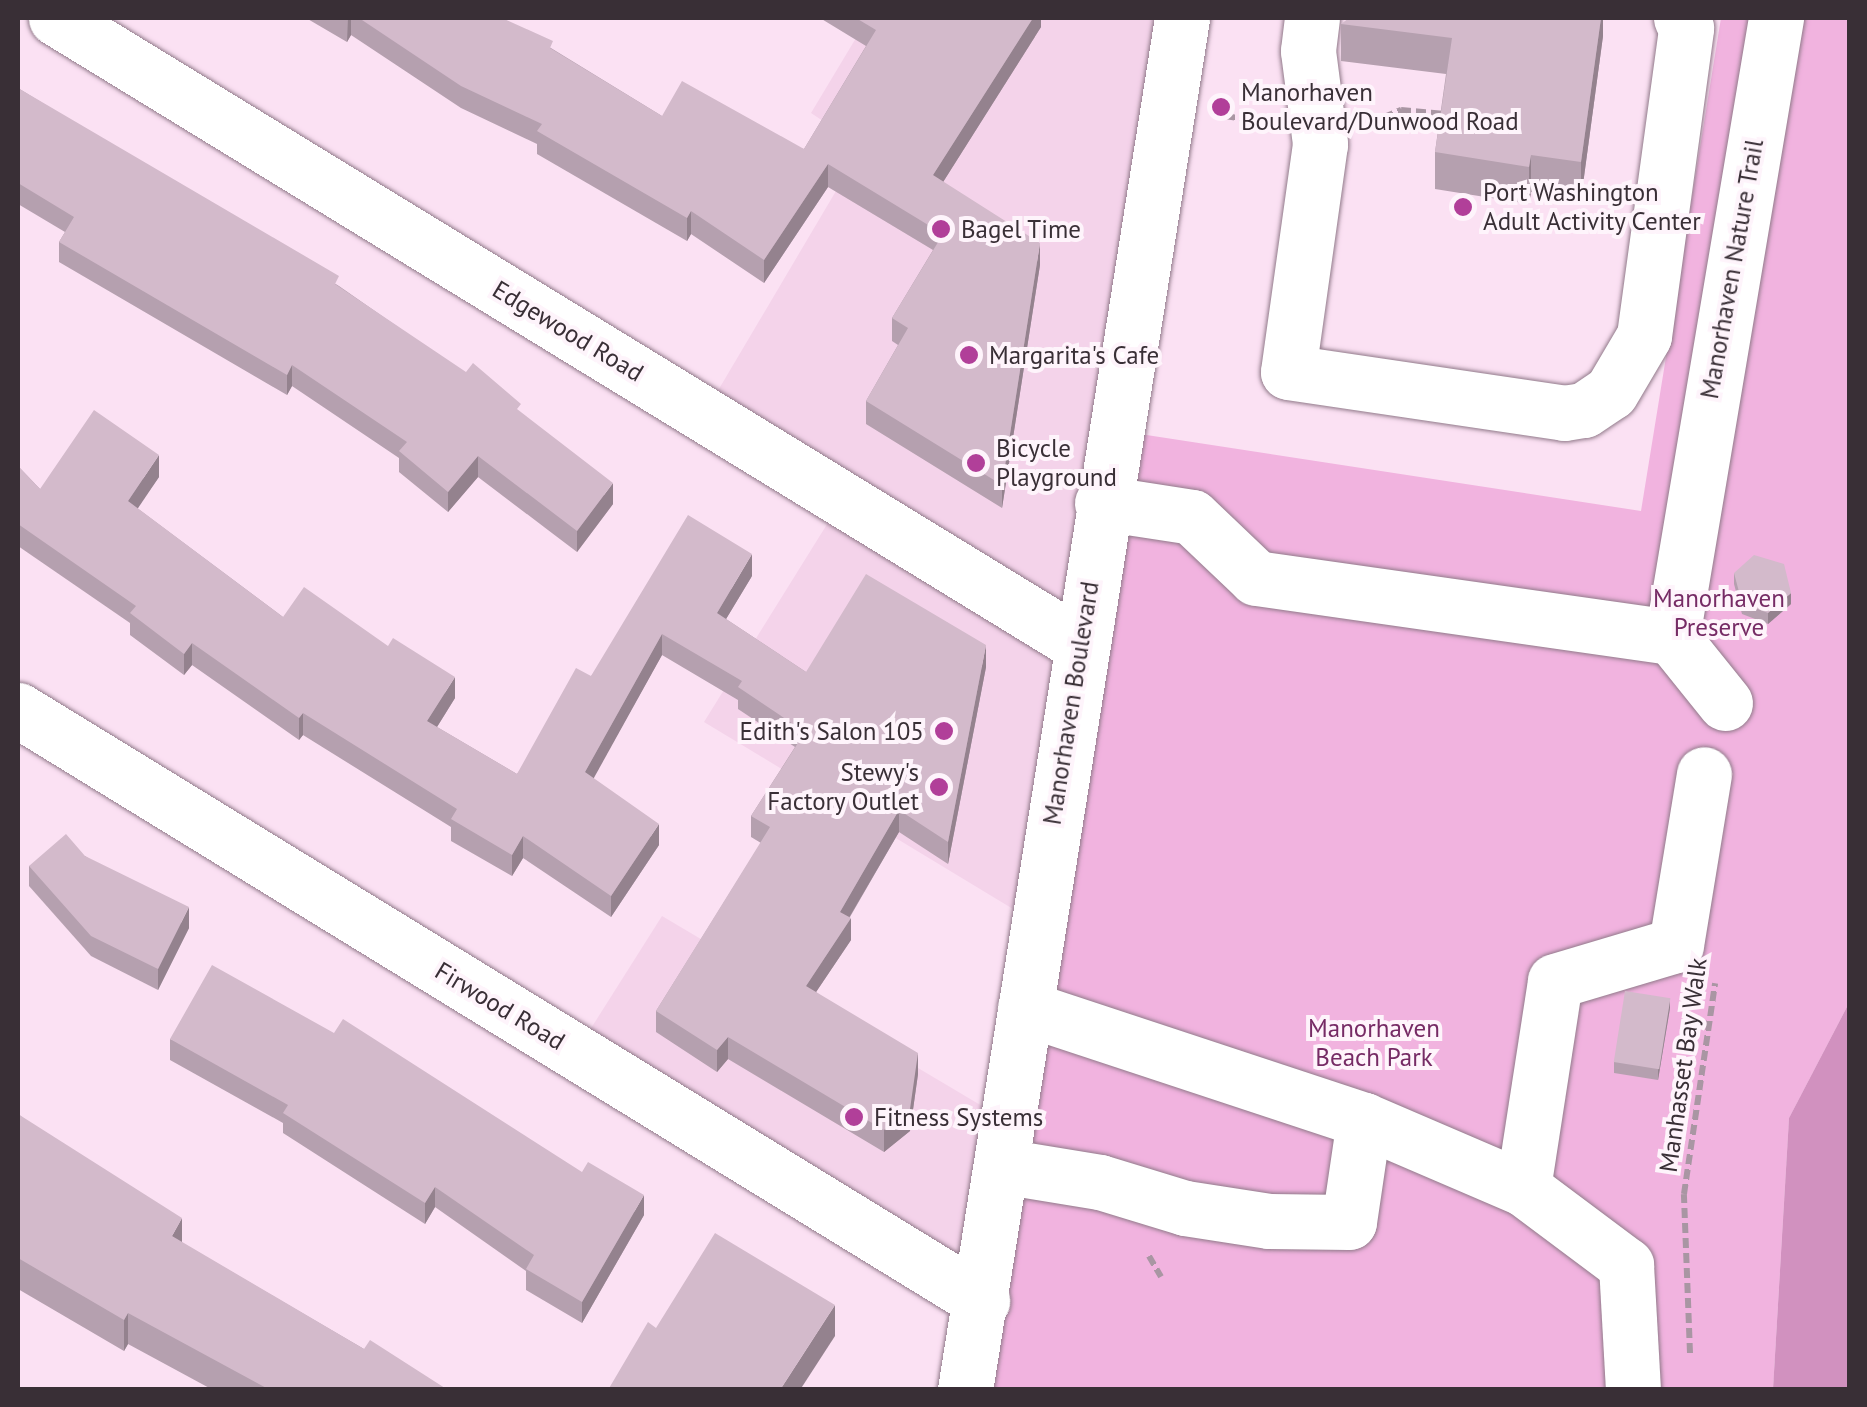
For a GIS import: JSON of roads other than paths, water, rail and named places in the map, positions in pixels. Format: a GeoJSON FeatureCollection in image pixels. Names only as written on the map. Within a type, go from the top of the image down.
{"type":"FeatureCollection","features":[{"type":"Feature","properties":{"kind":"street","name":"Edgewood Road"},"geometry":{"type":"LineString","coordinates":[[56,18],[1079,644]]}},
{"type":"Feature","properties":{"kind":"street","name":"Manorhaven Boulevard"},"geometry":{"type":"LineString","coordinates":[[965,1390],[982,1301],[1079,644],[1182,18]]}},
{"type":"Feature","properties":{"kind":"street"},"geometry":{"type":"LineString","coordinates":[[1312,18],[1308,51],[1320,144],[1288,372],[1564,413],[1584,410],[1611,392],[1644,336],[1686,28],[1682,18]]}},
{"type":"Feature","properties":{"kind":"street","name":"Manorhaven Nature Trail"},"geometry":{"type":"LineString","coordinates":[[1672,637],[1688,521],[1776,18]]}},
{"type":"Feature","properties":{"kind":"street"},"geometry":{"type":"LineString","coordinates":[[1102,503],[1192,517],[1256,578],[1672,637],[1726,704]]}},
{"type":"Feature","properties":{"kind":"street","name":"Firwood Road"},"geometry":{"type":"LineString","coordinates":[[18,710],[982,1301]]}},
{"type":"Feature","properties":{"kind":"street"},"geometry":{"type":"LineString","coordinates":[[1522,1188],[1554,980],[1676,945],[1704,774]]}},
{"type":"Feature","properties":{"kind":"street"},"geometry":{"type":"LineString","coordinates":[[1025,1008],[1364,1120],[1522,1188],[1626,1265],[1633,1390]]}},
{"type":"Feature","properties":{"kind":"street"},"geometry":{"type":"LineString","coordinates":[[1002,1166],[1100,1182],[1218,1214],[1348,1222],[1364,1120]]}},
{"type":"Feature","properties":{"kind":"place","name":"Manorhaven Boulevard/Dunwood Road"},"geometry":{"type":"Point","coordinates":[1221,107]}},
{"type":"Feature","properties":{"kind":"place","name":"Port Washington Adult Activity Center"},"geometry":{"type":"Point","coordinates":[1463,207]}},
{"type":"Feature","properties":{"kind":"place","name":"Bagel Time"},"geometry":{"type":"Point","coordinates":[941,229]}},
{"type":"Feature","properties":{"kind":"place","name":"Margarita's Cafe"},"geometry":{"type":"Point","coordinates":[969,355]}},
{"type":"Feature","properties":{"kind":"place","name":"Bicycle Playground"},"geometry":{"type":"Point","coordinates":[976,463]}},
{"type":"Feature","properties":{"kind":"place","name":"Edith's Salon 105"},"geometry":{"type":"Point","coordinates":[944,731]}},
{"type":"Feature","properties":{"kind":"place","name":"Stewy's Factory Outlet"},"geometry":{"type":"Point","coordinates":[939,787]}},
{"type":"Feature","properties":{"kind":"place","name":"Fitness Systems"},"geometry":{"type":"Point","coordinates":[854,1117]}},
{"type":"Feature","properties":{"kind":"park label","name":"Manorhaven Preserve"},"geometry":{"type":"Point","coordinates":[1719,614]}},
{"type":"Feature","properties":{"kind":"park label","name":"Manorhaven Beach Park"},"geometry":{"type":"Point","coordinates":[1374,1044]}}]}
